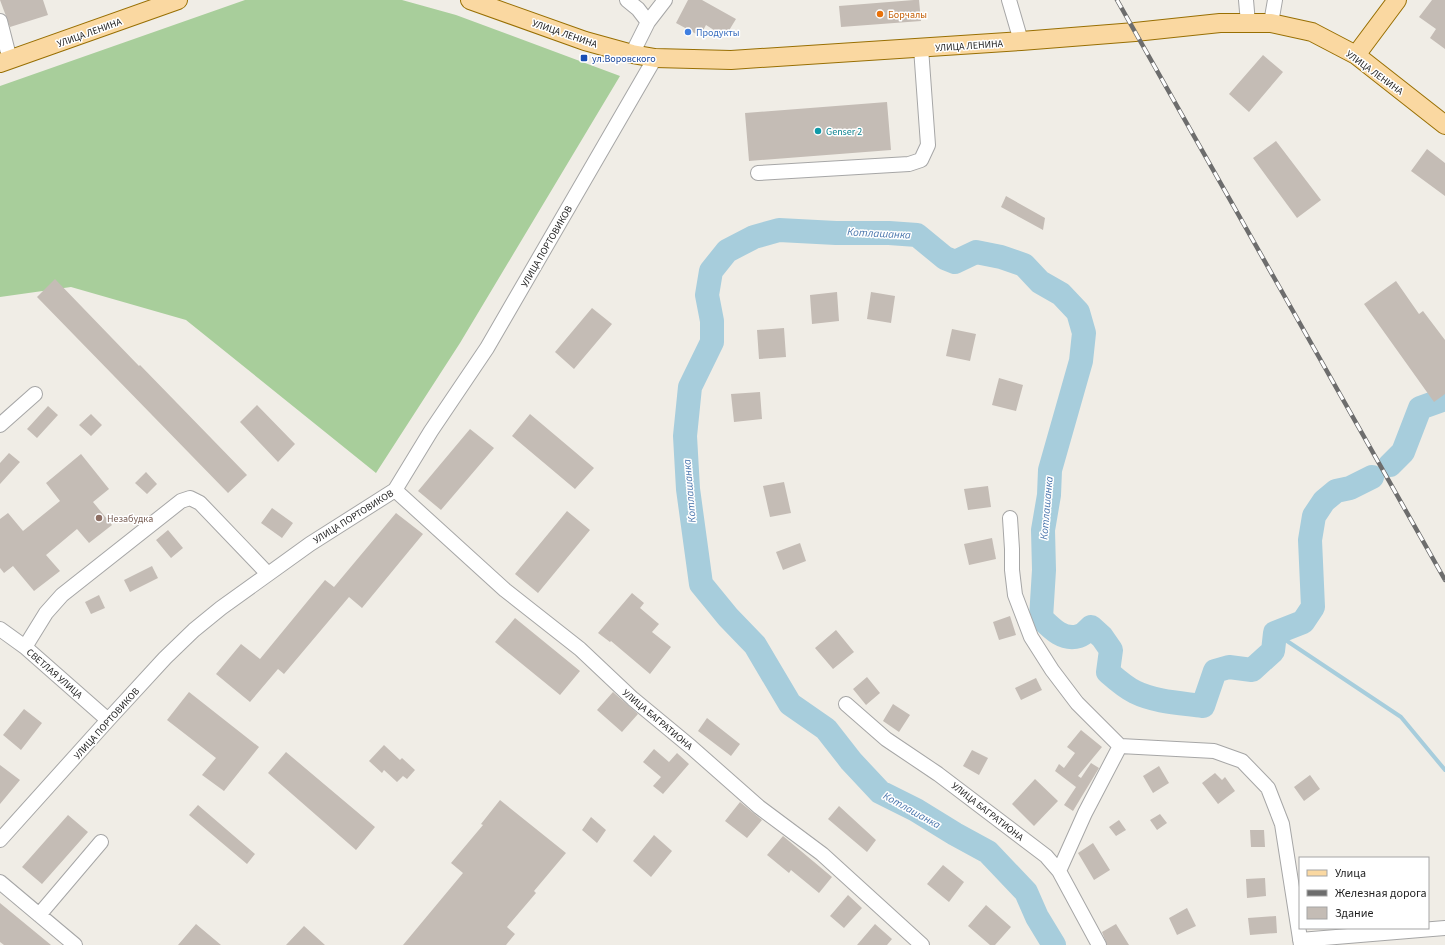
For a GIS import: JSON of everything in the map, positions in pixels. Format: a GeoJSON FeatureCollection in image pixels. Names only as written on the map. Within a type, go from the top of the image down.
{"type":"FeatureCollection","features":[{"type":"Feature","properties":{"kind":"main road","name":"УЛИЦА ЛЕНИНА"},"geometry":{"type":"LineString","coordinates":[[5,61],[147,5],[178,0]]}},
{"type":"Feature","properties":{"kind":"main road","name":"УЛИЦА ЛЕНИНА"},"geometry":{"type":"LineString","coordinates":[[470,0],[585,41],[632,54],[655,58],[731,60],[801,54],[1021,41],[1135,32],[1220,23],[1271,23],[1312,32],[1356,55],[1445,125]]}},
{"type":"Feature","properties":{"kind":"main road"},"geometry":{"type":"LineString","coordinates":[[1356,55],[1397,0]]}},
{"type":"Feature","properties":{"kind":"street"},"geometry":{"type":"LineString","coordinates":[[628,0],[638,9],[648,22]]}},
{"type":"Feature","properties":{"kind":"street"},"geometry":{"type":"LineString","coordinates":[[632,54],[648,22],[665,0]]}},
{"type":"Feature","properties":{"kind":"street"},"geometry":{"type":"LineString","coordinates":[[1009,0],[1021,41]]}},
{"type":"Feature","properties":{"kind":"street"},"geometry":{"type":"LineString","coordinates":[[1246,0],[1248,23]]}},
{"type":"Feature","properties":{"kind":"street"},"geometry":{"type":"LineString","coordinates":[[1271,23],[1275,0]]}},
{"type":"Feature","properties":{"kind":"street"},"geometry":{"type":"LineString","coordinates":[[0,21],[5,61]]}},
{"type":"Feature","properties":{"kind":"street"},"geometry":{"type":"LineString","coordinates":[[758,174],[909,164],[921,160],[928,145],[921,48]]}},
{"type":"Feature","properties":{"kind":"street","name":"УЛИЦА ПОРТОВИКОВ"},"geometry":{"type":"LineString","coordinates":[[0,840],[165,658],[194,630],[221,608],[310,544],[395,490],[487,348],[655,58]]}},
{"type":"Feature","properties":{"kind":"street"},"geometry":{"type":"LineString","coordinates":[[0,425],[35,394]]}},
{"type":"Feature","properties":{"kind":"street","name":"УЛИЦА БАГРАТИОНА"},"geometry":{"type":"LineString","coordinates":[[395,490],[505,590],[580,649],[633,699],[691,747],[759,807],[822,854],[922,945]]}},
{"type":"Feature","properties":{"kind":"street"},"geometry":{"type":"LineString","coordinates":[[25,647],[46,613],[62,595],[181,501],[190,498],[200,503],[268,574]]}},
{"type":"Feature","properties":{"kind":"street"},"geometry":{"type":"LineString","coordinates":[[1010,518],[1012,570],[1015,595],[1031,637],[1052,670],[1077,703],[1120,746],[1214,751],[1242,761],[1268,788],[1282,824],[1300,943],[1445,928]]}},
{"type":"Feature","properties":{"kind":"street","name":"СВЕТЛАЯ УЛИЦА"},"geometry":{"type":"LineString","coordinates":[[0,629],[25,647],[108,720]]}},
{"type":"Feature","properties":{"kind":"street","name":"УЛИЦА БАГРАТИОНА"},"geometry":{"type":"LineString","coordinates":[[846,704],[886,739],[985,808],[1046,856],[1059,871],[1099,945]]}},
{"type":"Feature","properties":{"kind":"street"},"geometry":{"type":"LineString","coordinates":[[1059,871],[1085,813],[1120,746]]}},
{"type":"Feature","properties":{"kind":"street"},"geometry":{"type":"LineString","coordinates":[[39,914],[100,842]]}},
{"type":"Feature","properties":{"kind":"street"},"geometry":{"type":"LineString","coordinates":[[0,882],[75,945]]}},
{"type":"Feature","properties":{"kind":"green space"},"geometry":{"type":"Polygon","coordinates":[[[245,0],[402,0],[456,15],[620,76],[460,343],[376,473],[186,320],[71,287],[0,297],[0,86],[245,0]]]}},
{"type":"Feature","properties":{"kind":"building"},"geometry":{"type":"Polygon","coordinates":[[[0,0],[43,0],[48,15],[10,27],[0,0]]]}},
{"type":"Feature","properties":{"kind":"building"},"geometry":{"type":"Polygon","coordinates":[[[688,0],[702,0],[736,19],[725,37],[706,25],[700,36],[676,23],[688,0]]]}},
{"type":"Feature","properties":{"kind":"building","name":"Борчалы"},"geometry":{"type":"Polygon","coordinates":[[[919,0],[921,21],[841,27],[839,6],[919,0]]]}},
{"type":"Feature","properties":{"kind":"building"},"geometry":{"type":"Polygon","coordinates":[[[1432,0],[1445,0],[1445,49],[1430,38],[1436,29],[1419,17],[1432,0]]]}},
{"type":"Feature","properties":{"kind":"building"},"geometry":{"type":"Polygon","coordinates":[[[1263,55],[1283,72],[1249,112],[1229,94],[1263,55]]]}},
{"type":"Feature","properties":{"kind":"building","name":"Genser 2"},"geometry":{"type":"Polygon","coordinates":[[[887,102],[891,150],[749,161],[745,113],[887,102]]]}},
{"type":"Feature","properties":{"kind":"building"},"geometry":{"type":"Polygon","coordinates":[[[1276,141],[1321,200],[1297,218],[1253,158],[1276,141]]]}},
{"type":"Feature","properties":{"kind":"building"},"geometry":{"type":"Polygon","coordinates":[[[1427,149],[1445,163],[1445,196],[1411,171],[1427,149]]]}},
{"type":"Feature","properties":{"kind":"building"},"geometry":{"type":"Polygon","coordinates":[[[1006,196],[1045,218],[1043,230],[1001,207],[1006,196]]]}},
{"type":"Feature","properties":{"kind":"building"},"geometry":{"type":"Polygon","coordinates":[[[55,279],[247,475],[228,493],[37,297],[55,279]]]}},
{"type":"Feature","properties":{"kind":"building"},"geometry":{"type":"Polygon","coordinates":[[[1396,281],[1419,314],[1423,311],[1445,340],[1445,394],[1434,402],[1364,304],[1396,281]]]}},
{"type":"Feature","properties":{"kind":"building"},"geometry":{"type":"Polygon","coordinates":[[[837,292],[839,321],[812,324],[810,295],[837,292]]]}},
{"type":"Feature","properties":{"kind":"building"},"geometry":{"type":"Polygon","coordinates":[[[871,292],[895,296],[891,323],[867,319],[871,292]]]}},
{"type":"Feature","properties":{"kind":"building"},"geometry":{"type":"Polygon","coordinates":[[[592,308],[612,324],[574,369],[555,352],[592,308]]]}},
{"type":"Feature","properties":{"kind":"building"},"geometry":{"type":"Polygon","coordinates":[[[784,328],[786,357],[759,359],[757,330],[784,328]]]}},
{"type":"Feature","properties":{"kind":"building"},"geometry":{"type":"Polygon","coordinates":[[[952,329],[976,334],[970,361],[946,356],[952,329]]]}},
{"type":"Feature","properties":{"kind":"building"},"geometry":{"type":"Polygon","coordinates":[[[999,378],[1023,385],[1016,411],[992,405],[999,378]]]}},
{"type":"Feature","properties":{"kind":"building"},"geometry":{"type":"Polygon","coordinates":[[[760,392],[762,419],[734,422],[731,394],[760,392]]]}},
{"type":"Feature","properties":{"kind":"building"},"geometry":{"type":"Polygon","coordinates":[[[257,405],[295,444],[278,462],[240,422],[257,405]]]}},
{"type":"Feature","properties":{"kind":"building"},"geometry":{"type":"Polygon","coordinates":[[[48,406],[58,415],[37,438],[27,429],[48,406]]]}},
{"type":"Feature","properties":{"kind":"building"},"geometry":{"type":"Polygon","coordinates":[[[91,414],[102,425],[91,436],[79,425],[91,414]]]}},
{"type":"Feature","properties":{"kind":"building"},"geometry":{"type":"Polygon","coordinates":[[[530,414],[594,468],[575,489],[512,436],[530,414]]]}},
{"type":"Feature","properties":{"kind":"building"},"geometry":{"type":"Polygon","coordinates":[[[470,429],[494,448],[441,510],[418,491],[470,429]]]}},
{"type":"Feature","properties":{"kind":"building"},"geometry":{"type":"Polygon","coordinates":[[[9,453],[20,462],[0,484],[0,463],[9,453]]]}},
{"type":"Feature","properties":{"kind":"building"},"geometry":{"type":"Polygon","coordinates":[[[81,454],[109,489],[93,502],[112,525],[89,543],[77,529],[46,555],[60,571],[34,591],[13,566],[4,573],[0,568],[0,519],[8,513],[23,531],[60,501],[46,483],[81,454]]]}},
{"type":"Feature","properties":{"kind":"building"},"geometry":{"type":"Polygon","coordinates":[[[146,472],[157,484],[147,494],[135,483],[146,472]]]}},
{"type":"Feature","properties":{"kind":"building"},"geometry":{"type":"Polygon","coordinates":[[[784,482],[791,513],[770,517],[763,486],[784,482]]]}},
{"type":"Feature","properties":{"kind":"building"},"geometry":{"type":"Polygon","coordinates":[[[988,486],[991,507],[968,510],[964,489],[988,486]]]}},
{"type":"Feature","properties":{"kind":"building"},"geometry":{"type":"Polygon","coordinates":[[[272,508],[293,523],[282,538],[261,523],[272,508]]]}},
{"type":"Feature","properties":{"kind":"building"},"geometry":{"type":"Polygon","coordinates":[[[567,511],[590,530],[538,593],[515,574],[567,511]]]}},
{"type":"Feature","properties":{"kind":"building"},"geometry":{"type":"Polygon","coordinates":[[[396,513],[423,534],[362,608],[349,597],[284,674],[278,669],[250,702],[216,674],[241,644],[260,659],[325,580],[334,587],[396,513]]]}},
{"type":"Feature","properties":{"kind":"building"},"geometry":{"type":"Polygon","coordinates":[[[168,530],[183,548],[171,558],[156,540],[168,530]]]}},
{"type":"Feature","properties":{"kind":"building"},"geometry":{"type":"Polygon","coordinates":[[[992,538],[996,559],[969,565],[964,544],[992,538]]]}},
{"type":"Feature","properties":{"kind":"building"},"geometry":{"type":"Polygon","coordinates":[[[800,543],[806,561],[783,570],[776,552],[800,543]]]}},
{"type":"Feature","properties":{"kind":"building"},"geometry":{"type":"Polygon","coordinates":[[[152,566],[158,578],[130,592],[124,580],[152,566]]]}},
{"type":"Feature","properties":{"kind":"building"},"geometry":{"type":"Polygon","coordinates":[[[632,593],[644,603],[640,608],[659,624],[652,632],[671,647],[650,674],[611,641],[610,642],[598,633],[632,593]]]}},
{"type":"Feature","properties":{"kind":"building"},"geometry":{"type":"Polygon","coordinates":[[[99,595],[105,608],[91,614],[85,602],[99,595]]]}},
{"type":"Feature","properties":{"kind":"building"},"geometry":{"type":"Polygon","coordinates":[[[1010,616],[1016,635],[999,640],[993,622],[1010,616]]]}},
{"type":"Feature","properties":{"kind":"building"},"geometry":{"type":"Polygon","coordinates":[[[515,618],[580,671],[560,695],[495,642],[515,618]]]}},
{"type":"Feature","properties":{"kind":"building"},"geometry":{"type":"Polygon","coordinates":[[[836,630],[854,652],[833,669],[815,648],[836,630]]]}},
{"type":"Feature","properties":{"kind":"building"},"geometry":{"type":"Polygon","coordinates":[[[867,677],[880,693],[866,705],[853,689],[867,677]]]}},
{"type":"Feature","properties":{"kind":"building"},"geometry":{"type":"Polygon","coordinates":[[[1036,678],[1042,690],[1021,700],[1015,688],[1036,678]]]}},
{"type":"Feature","properties":{"kind":"building"},"geometry":{"type":"Polygon","coordinates":[[[189,692],[259,747],[224,791],[202,775],[216,758],[167,720],[189,692]]]}},
{"type":"Feature","properties":{"kind":"building"},"geometry":{"type":"Polygon","coordinates":[[[613,692],[638,714],[622,732],[597,710],[613,692]]]}},
{"type":"Feature","properties":{"kind":"building"},"geometry":{"type":"Polygon","coordinates":[[[893,704],[910,715],[899,732],[883,721],[893,704]]]}},
{"type":"Feature","properties":{"kind":"building"},"geometry":{"type":"Polygon","coordinates":[[[24,709],[42,723],[21,750],[3,735],[24,709]]]}},
{"type":"Feature","properties":{"kind":"building"},"geometry":{"type":"Polygon","coordinates":[[[707,718],[740,744],[731,756],[698,731],[707,718]]]}},
{"type":"Feature","properties":{"kind":"building"},"geometry":{"type":"Polygon","coordinates":[[[1081,730],[1102,747],[1078,776],[1081,778],[1091,763],[1099,768],[1073,811],[1064,805],[1076,787],[1055,771],[1059,764],[1064,768],[1075,753],[1067,747],[1081,730]]]}},
{"type":"Feature","properties":{"kind":"building"},"geometry":{"type":"Polygon","coordinates":[[[384,745],[400,760],[402,758],[415,770],[407,779],[403,776],[397,782],[384,770],[382,773],[369,761],[384,745]]]}},
{"type":"Feature","properties":{"kind":"building"},"geometry":{"type":"Polygon","coordinates":[[[654,749],[669,762],[677,753],[689,764],[663,794],[653,786],[661,777],[643,762],[654,749]]]}},
{"type":"Feature","properties":{"kind":"building"},"geometry":{"type":"Polygon","coordinates":[[[972,750],[988,758],[979,775],[963,766],[972,750]]]}},
{"type":"Feature","properties":{"kind":"building"},"geometry":{"type":"Polygon","coordinates":[[[286,752],[375,827],[356,850],[268,773],[286,752]]]}},
{"type":"Feature","properties":{"kind":"building"},"geometry":{"type":"Polygon","coordinates":[[[0,765],[20,780],[0,804],[0,765]]]}},
{"type":"Feature","properties":{"kind":"building"},"geometry":{"type":"Polygon","coordinates":[[[1159,766],[1169,783],[1153,793],[1143,776],[1159,766]]]}},
{"type":"Feature","properties":{"kind":"building"},"geometry":{"type":"Polygon","coordinates":[[[1215,773],[1222,780],[1225,777],[1235,791],[1218,804],[1202,783],[1215,773]]]}},
{"type":"Feature","properties":{"kind":"building"},"geometry":{"type":"Polygon","coordinates":[[[1310,775],[1320,789],[1304,801],[1294,787],[1310,775]]]}},
{"type":"Feature","properties":{"kind":"building"},"geometry":{"type":"Polygon","coordinates":[[[1035,779],[1058,801],[1034,826],[1012,804],[1035,779]]]}},
{"type":"Feature","properties":{"kind":"building"},"geometry":{"type":"Polygon","coordinates":[[[500,800],[566,853],[534,891],[536,893],[507,927],[515,934],[506,945],[403,945],[463,873],[451,863],[483,825],[481,824],[500,800]]]}},
{"type":"Feature","properties":{"kind":"building"},"geometry":{"type":"Polygon","coordinates":[[[740,802],[762,820],[747,838],[725,821],[740,802]]]}},
{"type":"Feature","properties":{"kind":"building"},"geometry":{"type":"Polygon","coordinates":[[[198,805],[255,854],[247,864],[189,815],[198,805]]]}},
{"type":"Feature","properties":{"kind":"building"},"geometry":{"type":"Polygon","coordinates":[[[839,806],[876,840],[867,852],[828,819],[839,806]]]}},
{"type":"Feature","properties":{"kind":"building"},"geometry":{"type":"Polygon","coordinates":[[[1160,814],[1167,823],[1157,830],[1150,820],[1160,814]]]}},
{"type":"Feature","properties":{"kind":"building"},"geometry":{"type":"Polygon","coordinates":[[[68,815],[88,832],[42,884],[22,867],[68,815]]]}},
{"type":"Feature","properties":{"kind":"building"},"geometry":{"type":"Polygon","coordinates":[[[591,817],[606,830],[597,843],[582,830],[591,817]]]}},
{"type":"Feature","properties":{"kind":"building"},"geometry":{"type":"Polygon","coordinates":[[[1119,820],[1126,830],[1116,836],[1109,827],[1119,820]]]}},
{"type":"Feature","properties":{"kind":"building"},"geometry":{"type":"Polygon","coordinates":[[[1250,830],[1264,830],[1265,847],[1251,847],[1250,830]]]}},
{"type":"Feature","properties":{"kind":"building"},"geometry":{"type":"Polygon","coordinates":[[[654,835],[672,851],[651,877],[633,861],[654,835]]]}},
{"type":"Feature","properties":{"kind":"building"},"geometry":{"type":"Polygon","coordinates":[[[783,836],[832,877],[819,893],[791,870],[789,873],[767,855],[783,836]]]}},
{"type":"Feature","properties":{"kind":"building"},"geometry":{"type":"Polygon","coordinates":[[[1093,843],[1110,870],[1094,880],[1078,853],[1093,843]]]}},
{"type":"Feature","properties":{"kind":"building"},"geometry":{"type":"Polygon","coordinates":[[[943,865],[964,882],[949,902],[927,884],[943,865]]]}},
{"type":"Feature","properties":{"kind":"building"},"geometry":{"type":"Polygon","coordinates":[[[1265,878],[1266,896],[1247,898],[1246,879],[1265,878]]]}},
{"type":"Feature","properties":{"kind":"building"},"geometry":{"type":"Polygon","coordinates":[[[848,895],[862,908],[844,928],[830,916],[848,895]]]}},
{"type":"Feature","properties":{"kind":"building"},"geometry":{"type":"Polygon","coordinates":[[[0,903],[51,945],[4,945],[0,942],[0,903]]]}},
{"type":"Feature","properties":{"kind":"building"},"geometry":{"type":"Polygon","coordinates":[[[986,905],[1011,927],[995,945],[990,945],[968,926],[986,905]]]}},
{"type":"Feature","properties":{"kind":"building"},"geometry":{"type":"Polygon","coordinates":[[[1187,908],[1196,926],[1177,935],[1169,918],[1187,908]]]}},
{"type":"Feature","properties":{"kind":"building"},"geometry":{"type":"Polygon","coordinates":[[[1276,916],[1277,933],[1250,935],[1248,918],[1276,916]]]}},
{"type":"Feature","properties":{"kind":"building"},"geometry":{"type":"Polygon","coordinates":[[[196,924],[221,945],[178,945],[196,924]]]}},
{"type":"Feature","properties":{"kind":"building"},"geometry":{"type":"Polygon","coordinates":[[[875,924],[892,939],[887,945],[857,945],[875,924]]]}},
{"type":"Feature","properties":{"kind":"building"},"geometry":{"type":"Polygon","coordinates":[[[1116,924],[1129,945],[1107,945],[1102,932],[1116,924]]]}},
{"type":"Feature","properties":{"kind":"building"},"geometry":{"type":"Polygon","coordinates":[[[304,926],[325,945],[286,945],[304,926]]]}},
{"type":"Feature","properties":{"kind":"waterway","name":"Котлашанка"},"geometry":{"type":"LineString","coordinates":[[1054,945],[1037,917],[1026,892],[988,852],[916,810],[880,792],[851,761],[826,729],[790,704],[755,645],[728,617],[701,584],[688,489],[685,436],[690,387],[712,342],[712,321],[707,295],[711,271],[727,251],[754,237],[779,230],[836,233],[889,233],[917,235],[945,258],[955,262],[976,252],[1001,257],[1024,265],[1040,282],[1061,294],[1078,312],[1084,333],[1081,361],[1050,470],[1049,495],[1043,530],[1044,570],[1041,618],[1058,633],[1068,637],[1081,635],[1091,627],[1102,637],[1111,650],[1108,672],[1131,690],[1151,698],[1168,702],[1203,706],[1215,671],[1229,667],[1252,670],[1273,651],[1275,633],[1303,622],[1313,607],[1310,540],[1314,516],[1324,501],[1336,491],[1350,488],[1372,477]]}},
{"type":"Feature","properties":{"kind":"waterway","name":"Котлашанка"},"geometry":{"type":"LineString","coordinates":[[1390,465],[1403,452],[1420,408],[1445,399]]}},
{"type":"Feature","properties":{"kind":"waterway"},"geometry":{"type":"LineString","coordinates":[[1275,633],[1401,717],[1445,770]]}},
{"type":"Feature","properties":{"kind":"railway"},"geometry":{"type":"LineString","coordinates":[[1117,0],[1445,580]]}},
{"type":"Feature","properties":{"kind":"place","name":"Борчалы"},"geometry":{"type":"Point","coordinates":[880,14]}},
{"type":"Feature","properties":{"kind":"place","name":"Продукты"},"geometry":{"type":"Point","coordinates":[688,32]}},
{"type":"Feature","properties":{"kind":"place","name":"ул.Воровского"},"geometry":{"type":"Point","coordinates":[584,58]}},
{"type":"Feature","properties":{"kind":"place","name":"Genser 2"},"geometry":{"type":"Point","coordinates":[818,131]}},
{"type":"Feature","properties":{"kind":"place","name":"Незабудка"},"geometry":{"type":"Point","coordinates":[99,518]}}]}
